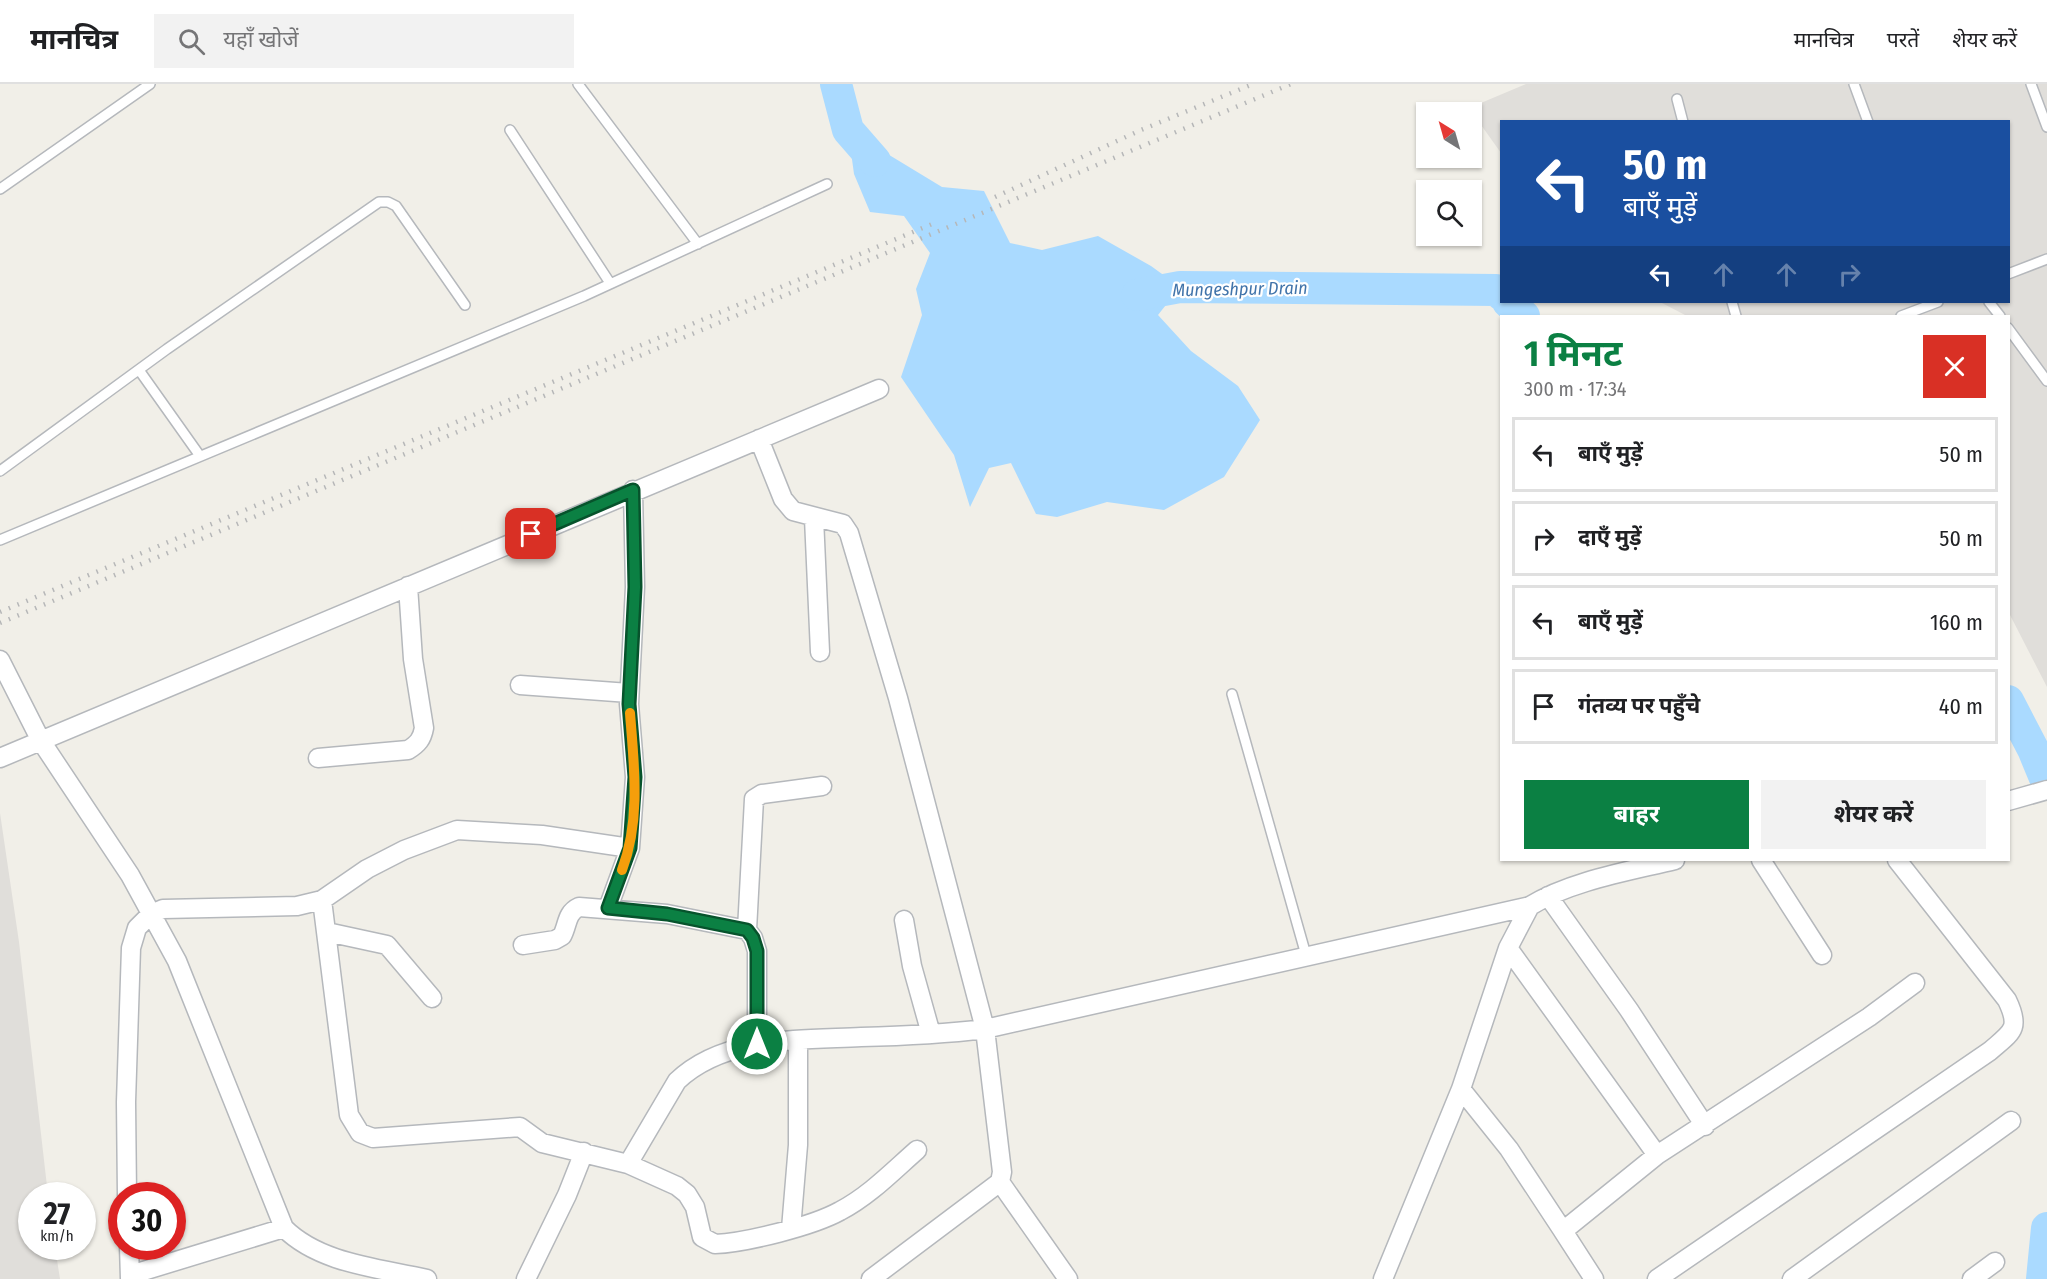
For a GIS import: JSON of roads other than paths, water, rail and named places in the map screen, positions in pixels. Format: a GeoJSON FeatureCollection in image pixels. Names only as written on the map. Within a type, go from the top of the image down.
{"type":"FeatureCollection","features":[{"type":"Feature","properties":{"kind":"street"},"geometry":{"type":"LineString","coordinates":[[0,758],[633,490],[879,389]]}},
{"type":"Feature","properties":{"kind":"street"},"geometry":{"type":"LineString","coordinates":[[759,439],[783,499],[792,511],[843,524],[849,533],[898,698],[985,1029],[1002,1172],[1000,1182],[871,1279]]}},
{"type":"Feature","properties":{"kind":"street"},"geometry":{"type":"LineString","coordinates":[[608,908],[630,848],[635,777],[629,693],[635,587],[633,490]]}},
{"type":"Feature","properties":{"kind":"street"},"geometry":{"type":"LineString","coordinates":[[814,518],[820,652]]}},
{"type":"Feature","properties":{"kind":"street"},"geometry":{"type":"LineString","coordinates":[[318,758],[408,750],[417,745],[422,737],[424,728],[413,659],[408,586]]}},
{"type":"Feature","properties":{"kind":"street"},"geometry":{"type":"LineString","coordinates":[[0,660],[41,741],[130,875],[177,961],[284,1228],[301,1243],[326,1255],[427,1279]]}},
{"type":"Feature","properties":{"kind":"street"},"geometry":{"type":"LineString","coordinates":[[520,685],[629,693]]}},
{"type":"Feature","properties":{"kind":"street"},"geometry":{"type":"LineString","coordinates":[[757,1044],[757,951],[753,938],[747,930],[754,799],[762,794],[822,786]]}},
{"type":"Feature","properties":{"kind":"street"},"geometry":{"type":"LineString","coordinates":[[2013,800],[2047,790]]}},
{"type":"Feature","properties":{"kind":"street"},"geometry":{"type":"LineString","coordinates":[[127,1182],[126,1102],[130,948],[137,928],[151,914],[174,908],[297,906],[322,900],[367,869],[457,830],[542,835],[630,848]]}},
{"type":"Feature","properties":{"kind":"street"},"geometry":{"type":"LineString","coordinates":[[628,1164],[677,1081],[688,1070],[715,1056],[757,1044],[985,1029],[1530,906],[1548,896],[1618,874],[1672,861]]}},
{"type":"Feature","properties":{"kind":"street"},"geometry":{"type":"LineString","coordinates":[[1762,861],[1822,955]]}},
{"type":"Feature","properties":{"kind":"street"},"geometry":{"type":"LineString","coordinates":[[1657,1279],[1990,1051],[2010,1033],[2016,1024],[2007,1000],[1898,861]]}},
{"type":"Feature","properties":{"kind":"street"},"geometry":{"type":"LineString","coordinates":[[1548,896],[1629,1010],[1705,1126]]}},
{"type":"Feature","properties":{"kind":"street"},"geometry":{"type":"LineString","coordinates":[[322,900],[349,1115],[360,1133],[373,1138],[520,1127],[542,1143],[628,1164],[682,1190],[695,1207],[702,1236],[709,1243],[722,1244],[791,1228],[840,1212],[864,1196],[917,1150]]}},
{"type":"Feature","properties":{"kind":"street"},"geometry":{"type":"LineString","coordinates":[[1383,1279],[1461,1089],[1508,948],[1530,906]]}},
{"type":"Feature","properties":{"kind":"street"},"geometry":{"type":"LineString","coordinates":[[523,945],[555,940],[562,936],[572,910],[579,908],[608,908],[667,914],[747,930]]}},
{"type":"Feature","properties":{"kind":"street"},"geometry":{"type":"LineString","coordinates":[[904,920],[912,966],[931,1034]]}},
{"type":"Feature","properties":{"kind":"street"},"geometry":{"type":"LineString","coordinates":[[327,932],[387,945],[432,998]]}},
{"type":"Feature","properties":{"kind":"street"},"geometry":{"type":"LineString","coordinates":[[1508,948],[1657,1155]]}},
{"type":"Feature","properties":{"kind":"street"},"geometry":{"type":"LineString","coordinates":[[1563,1231],[1657,1155],[1705,1126],[1869,1017],[1915,983]]}},
{"type":"Feature","properties":{"kind":"street"},"geometry":{"type":"LineString","coordinates":[[791,1228],[798,1145],[798,1040]]}},
{"type":"Feature","properties":{"kind":"street"},"geometry":{"type":"LineString","coordinates":[[1461,1089],[1509,1149],[1594,1279]]}},
{"type":"Feature","properties":{"kind":"street"},"geometry":{"type":"LineString","coordinates":[[1792,1279],[2011,1121]]}},
{"type":"Feature","properties":{"kind":"street"},"geometry":{"type":"LineString","coordinates":[[526,1279],[567,1194],[584,1152]]}},
{"type":"Feature","properties":{"kind":"street"},"geometry":{"type":"LineString","coordinates":[[1000,1182],[1068,1279]]}},
{"type":"Feature","properties":{"kind":"street"},"geometry":{"type":"LineString","coordinates":[[129,1260],[130,1277],[284,1228]]}},
{"type":"Feature","properties":{"kind":"street"},"geometry":{"type":"LineString","coordinates":[[1972,1279],[1995,1262]]}},
{"type":"Feature","properties":{"kind":"lane"},"geometry":{"type":"LineString","coordinates":[[0,189],[150,84]]}},
{"type":"Feature","properties":{"kind":"lane"},"geometry":{"type":"LineString","coordinates":[[578,84],[698,244]]}},
{"type":"Feature","properties":{"kind":"lane"},"geometry":{"type":"LineString","coordinates":[[1854,84],[1867,120]]}},
{"type":"Feature","properties":{"kind":"lane"},"geometry":{"type":"LineString","coordinates":[[2031,84],[2047,127]]}},
{"type":"Feature","properties":{"kind":"lane"},"geometry":{"type":"LineString","coordinates":[[1677,99],[1682,120]]}},
{"type":"Feature","properties":{"kind":"lane"},"geometry":{"type":"LineString","coordinates":[[510,130],[610,283]]}},
{"type":"Feature","properties":{"kind":"lane"},"geometry":{"type":"LineString","coordinates":[[0,540],[610,283],[826,184]]}},
{"type":"Feature","properties":{"kind":"lane"},"geometry":{"type":"LineString","coordinates":[[0,471],[139,370],[379,202],[388,202],[396,206],[465,304]]}},
{"type":"Feature","properties":{"kind":"lane"},"geometry":{"type":"LineString","coordinates":[[2010,273],[2047,259]]}},
{"type":"Feature","properties":{"kind":"lane"},"geometry":{"type":"LineString","coordinates":[[1903,315],[1933,303]]}},
{"type":"Feature","properties":{"kind":"lane"},"geometry":{"type":"LineString","coordinates":[[1990,303],[1999,315]]}},
{"type":"Feature","properties":{"kind":"lane"},"geometry":{"type":"LineString","coordinates":[[2010,331],[2047,381]]}},
{"type":"Feature","properties":{"kind":"lane"},"geometry":{"type":"LineString","coordinates":[[139,370],[200,456]]}},
{"type":"Feature","properties":{"kind":"lane"},"geometry":{"type":"LineString","coordinates":[[1232,694],[1306,955]]}},
{"type":"Feature","properties":{"kind":"water"},"geometry":{"type":"Polygon","coordinates":[[[848,130],[942,187],[984,191],[1010,243],[1042,250],[1098,236],[1151,266],[1180,287],[1158,315],[1191,351],[1238,386],[1260,420],[1224,477],[1164,510],[1107,502],[1057,517],[1036,514],[1011,463],[989,468],[970,507],[954,455],[901,377],[922,315],[916,289],[930,253],[904,216],[870,212],[854,174],[848,130]]]}},
{"type":"Feature","properties":{"kind":"waterway","name":"Mungeshpur Drain"},"geometry":{"type":"LineString","coordinates":[[836,84],[848,130],[875,161]]}},
{"type":"Feature","properties":{"kind":"waterway","name":"Mungeshpur Drain"},"geometry":{"type":"LineString","coordinates":[[1137,295],[1180,287],[1496,290],[1500,293]]}},
{"type":"Feature","properties":{"kind":"waterway","name":"Mungeshpur Drain"},"geometry":{"type":"LineString","coordinates":[[1509,303],[1523,315]]}},
{"type":"Feature","properties":{"kind":"waterway","name":"Mungeshpur Drain"},"geometry":{"type":"LineString","coordinates":[[2010,705],[2033,749],[2047,783]]}},
{"type":"Feature","properties":{"kind":"waterway","name":"Mungeshpur Drain"},"geometry":{"type":"LineString","coordinates":[[2042,1279],[2047,1228]]}},
{"type":"Feature","properties":{"kind":"railway"},"geometry":{"type":"LineString","coordinates":[[995,197],[1141,130],[1253,84]]}},
{"type":"Feature","properties":{"kind":"railway"},"geometry":{"type":"LineString","coordinates":[[0,623],[1291,84]]}},
{"type":"Feature","properties":{"kind":"railway"},"geometry":{"type":"LineString","coordinates":[[0,612],[937,222]]}}]}
